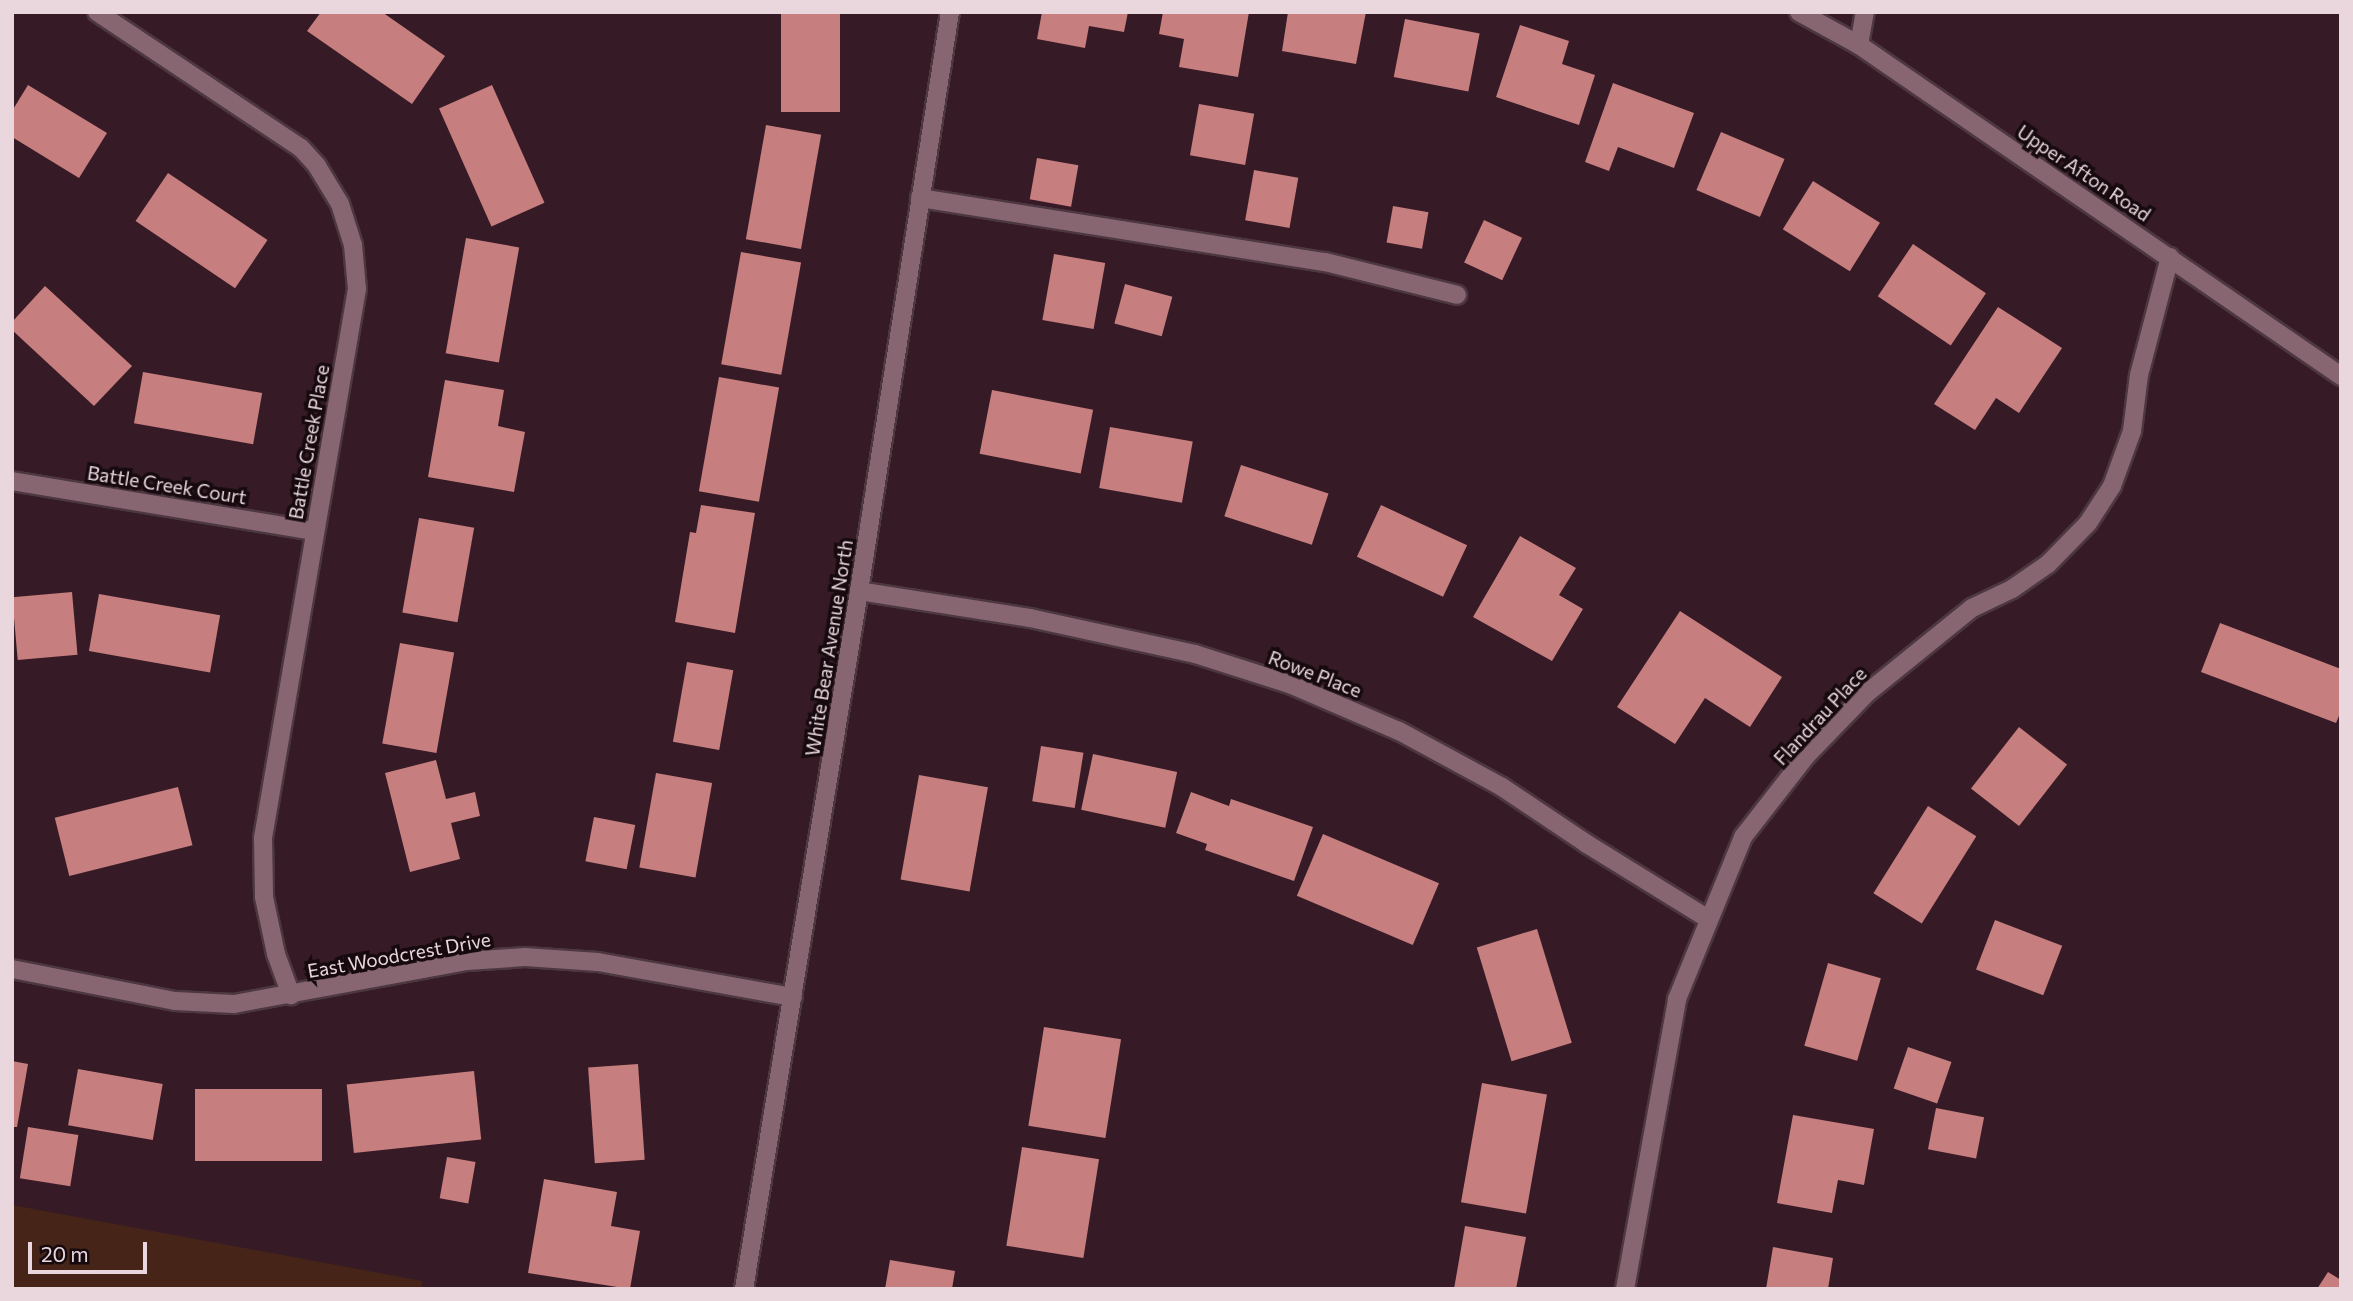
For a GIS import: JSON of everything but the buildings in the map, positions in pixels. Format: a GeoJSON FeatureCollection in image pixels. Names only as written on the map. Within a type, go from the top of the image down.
{"type":"FeatureCollection","features":[{"type":"Feature","properties":{"kind":"street","name":"Battle Creek Place"},"geometry":{"type":"LineString","coordinates":[[97,12],[301,148],[317,166],[340,204],[353,245],[357,289],[263,838],[264,897],[276,954],[291,995]]}},
{"type":"Feature","properties":{"kind":"street","name":"White Bear Avenue North"},"geometry":{"type":"LineString","coordinates":[[744,1289],[859,591],[950,12]]}},
{"type":"Feature","properties":{"kind":"street","name":"Upper Afton Road"},"geometry":{"type":"LineString","coordinates":[[1799,12],[1858,45],[2341,376]]}},
{"type":"Feature","properties":{"kind":"street"},"geometry":{"type":"LineString","coordinates":[[1858,45],[1865,12]]}},
{"type":"Feature","properties":{"kind":"street"},"geometry":{"type":"LineString","coordinates":[[919,198],[1325,262],[1457,295]]}},
{"type":"Feature","properties":{"kind":"street","name":"Flandrau Place"},"geometry":{"type":"LineString","coordinates":[[1625,1289],[1677,999],[1707,918],[1743,837],[1806,756],[1867,693],[1972,608],[2012,589],[2048,564],[2088,523],[2112,486],[2132,431],[2139,375],[2170,257]]}},
{"type":"Feature","properties":{"kind":"street","name":"Battle Creek Court"},"geometry":{"type":"LineString","coordinates":[[12,481],[315,531]]}},
{"type":"Feature","properties":{"kind":"street","name":"Rowe Place"},"geometry":{"type":"LineString","coordinates":[[859,591],[1030,618],[1170,648],[1292,685],[1399,731],[1502,787],[1587,844],[1707,918]]}},
{"type":"Feature","properties":{"kind":"street","name":"East Woodcrest Drive"},"geometry":{"type":"LineString","coordinates":[[12,968],[175,1000],[234,1004],[467,961],[525,957],[598,962],[793,997]]}},
{"type":"Feature","properties":{"kind":"shaded area"},"geometry":{"type":"Polygon","coordinates":[[[12,1205],[422,1281],[421,1289],[12,1289],[12,1205]]]}}]}
